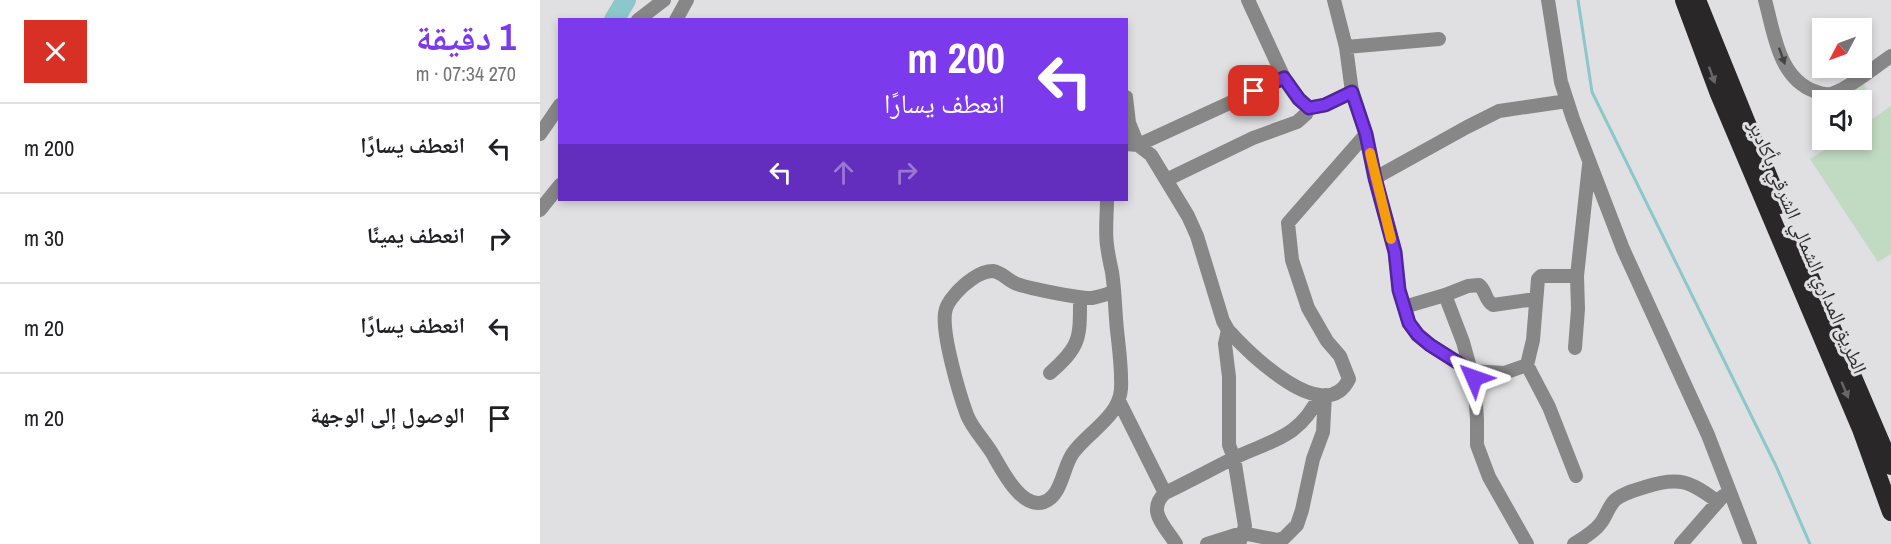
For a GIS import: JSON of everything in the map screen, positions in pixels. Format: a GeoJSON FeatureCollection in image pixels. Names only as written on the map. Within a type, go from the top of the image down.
{"type":"FeatureCollection","features":[{"type":"Feature","properties":{"kind":"highway","name":"الطريق المداري الشمالي الشرقي بأكادير"},"geometry":{"type":"LineString","coordinates":[[1684,0],[1719,94],[1861,429],[1881,479],[1891,512]]}},
{"type":"Feature","properties":{"kind":"highway","name":"الطريق المداري الشمالي الشرقي بأكادير"},"geometry":{"type":"LineString","coordinates":[[1698,0],[1784,215],[1891,466]]}},
{"type":"Feature","properties":{"kind":"street"},"geometry":{"type":"LineString","coordinates":[[641,18],[664,0]]}},
{"type":"Feature","properties":{"kind":"street"},"geometry":{"type":"LineString","coordinates":[[677,18],[687,0]]}},
{"type":"Feature","properties":{"kind":"street"},"geometry":{"type":"LineString","coordinates":[[1248,0],[1284,78],[1299,99],[1309,108]]}},
{"type":"Feature","properties":{"kind":"street"},"geometry":{"type":"LineString","coordinates":[[1334,0],[1346,47],[1352,92],[1366,134],[1395,252],[1399,290],[1409,323],[1430,345],[1471,371],[1504,373],[1527,365]]}},
{"type":"Feature","properties":{"kind":"street"},"geometry":{"type":"LineString","coordinates":[[1548,0],[1561,82],[1567,101],[1623,249],[1708,435],[1750,544]]}},
{"type":"Feature","properties":{"kind":"street"},"geometry":{"type":"LineString","coordinates":[[1765,0],[1783,62],[1795,80],[1808,89],[1822,94],[1835,93],[1891,56]]}},
{"type":"Feature","properties":{"kind":"street"},"geometry":{"type":"LineString","coordinates":[[1346,47],[1439,39]]}},
{"type":"Feature","properties":{"kind":"street"},"geometry":{"type":"LineString","coordinates":[[1132,145],[1163,136],[1238,98],[1284,78]]}},
{"type":"Feature","properties":{"kind":"street"},"geometry":{"type":"LineString","coordinates":[[1309,108],[1325,105],[1352,92]]}},
{"type":"Feature","properties":{"kind":"street"},"geometry":{"type":"LineString","coordinates":[[1375,178],[1499,111],[1567,101]]}},
{"type":"Feature","properties":{"kind":"street"},"geometry":{"type":"LineString","coordinates":[[540,134],[558,108]]}},
{"type":"Feature","properties":{"kind":"street"},"geometry":{"type":"LineString","coordinates":[[1166,180],[1253,138],[1297,122],[1309,108]]}},
{"type":"Feature","properties":{"kind":"street"},"geometry":{"type":"LineString","coordinates":[[1128,114],[1132,145]]}},
{"type":"Feature","properties":{"kind":"street"},"geometry":{"type":"LineString","coordinates":[[1132,145],[1151,154],[1193,227],[1223,321],[1228,330],[1273,374],[1303,389],[1322,395],[1336,393],[1345,388],[1349,379],[1341,356],[1327,341],[1308,308],[1292,260],[1288,223],[1366,134]]}},
{"type":"Feature","properties":{"kind":"street"},"geometry":{"type":"LineString","coordinates":[[1575,348],[1578,309],[1577,276],[1590,161]]}},
{"type":"Feature","properties":{"kind":"street"},"geometry":{"type":"LineString","coordinates":[[540,210],[558,188]]}},
{"type":"Feature","properties":{"kind":"street"},"geometry":{"type":"LineString","coordinates":[[1107,201],[1107,243],[1114,292],[1120,354],[1119,401],[1108,417],[1068,460],[1054,495],[1046,502],[1029,501],[1004,475],[968,417],[949,352],[945,313],[950,302],[963,288],[982,273],[991,271],[999,272],[1016,284],[1080,298],[1093,298],[1114,292]]}},
{"type":"Feature","properties":{"kind":"street"},"geometry":{"type":"LineString","coordinates":[[1576,476],[1549,407],[1527,365],[1533,340],[1538,279],[1541,276],[1577,276]]}},
{"type":"Feature","properties":{"kind":"street"},"geometry":{"type":"LineString","coordinates":[[1404,307],[1468,286],[1479,285],[1492,305],[1535,299]]}},
{"type":"Feature","properties":{"kind":"street"},"geometry":{"type":"LineString","coordinates":[[1445,295],[1474,378],[1477,445],[1489,477],[1527,544]]}},
{"type":"Feature","properties":{"kind":"street"},"geometry":{"type":"LineString","coordinates":[[1050,373],[1069,356],[1077,341],[1080,325],[1080,298]]}},
{"type":"Feature","properties":{"kind":"street"},"geometry":{"type":"LineString","coordinates":[[1228,330],[1226,344],[1230,394],[1230,445],[1244,520],[1240,538]]}},
{"type":"Feature","properties":{"kind":"street"},"geometry":{"type":"LineString","coordinates":[[1176,544],[1156,509],[1157,501],[1165,493],[1234,458],[1288,435],[1308,415],[1322,395]]}},
{"type":"Feature","properties":{"kind":"street"},"geometry":{"type":"LineString","coordinates":[[1207,544],[1240,538],[1278,540],[1284,538],[1297,525],[1313,459],[1323,432],[1322,395]]}},
{"type":"Feature","properties":{"kind":"street"},"geometry":{"type":"LineString","coordinates":[[1119,401],[1165,493]]}},
{"type":"Feature","properties":{"kind":"street"},"geometry":{"type":"LineString","coordinates":[[1574,544],[1600,524],[1607,511],[1621,495],[1658,483],[1674,480],[1685,482],[1698,487],[1718,502]]}},
{"type":"Feature","properties":{"kind":"street"},"geometry":{"type":"LineString","coordinates":[[1681,544],[1729,490]]}},
{"type":"Feature","properties":{"kind":"green space"},"geometry":{"type":"Polygon","coordinates":[[[1863,83],[1867,89],[1865,90],[1852,90],[1863,83]]]}},
{"type":"Feature","properties":{"kind":"green space"},"geometry":{"type":"Polygon","coordinates":[[[1891,106],[1891,254],[1878,262],[1810,159],[1824,150],[1872,150],[1872,119],[1891,106]]]}},
{"type":"Feature","properties":{"kind":"waterway"},"geometry":{"type":"LineString","coordinates":[[615,18],[626,0]]}},
{"type":"Feature","properties":{"kind":"waterway"},"geometry":{"type":"LineString","coordinates":[[1578,0],[1592,92],[1776,466],[1810,544]]}},
{"type":"Feature","properties":{"kind":"slow traffic"},"geometry":{"type":"LineString","coordinates":[[1370,153],[1391,239]]}},
{"type":"Feature","properties":{"kind":"route"},"geometry":{"type":"LineString","coordinates":[[1254,91],[1284,78],[1299,99],[1309,108],[1325,105],[1352,92],[1366,134],[1395,252],[1399,290],[1409,323],[1430,345],[1471,371],[1474,378]]}}]}
